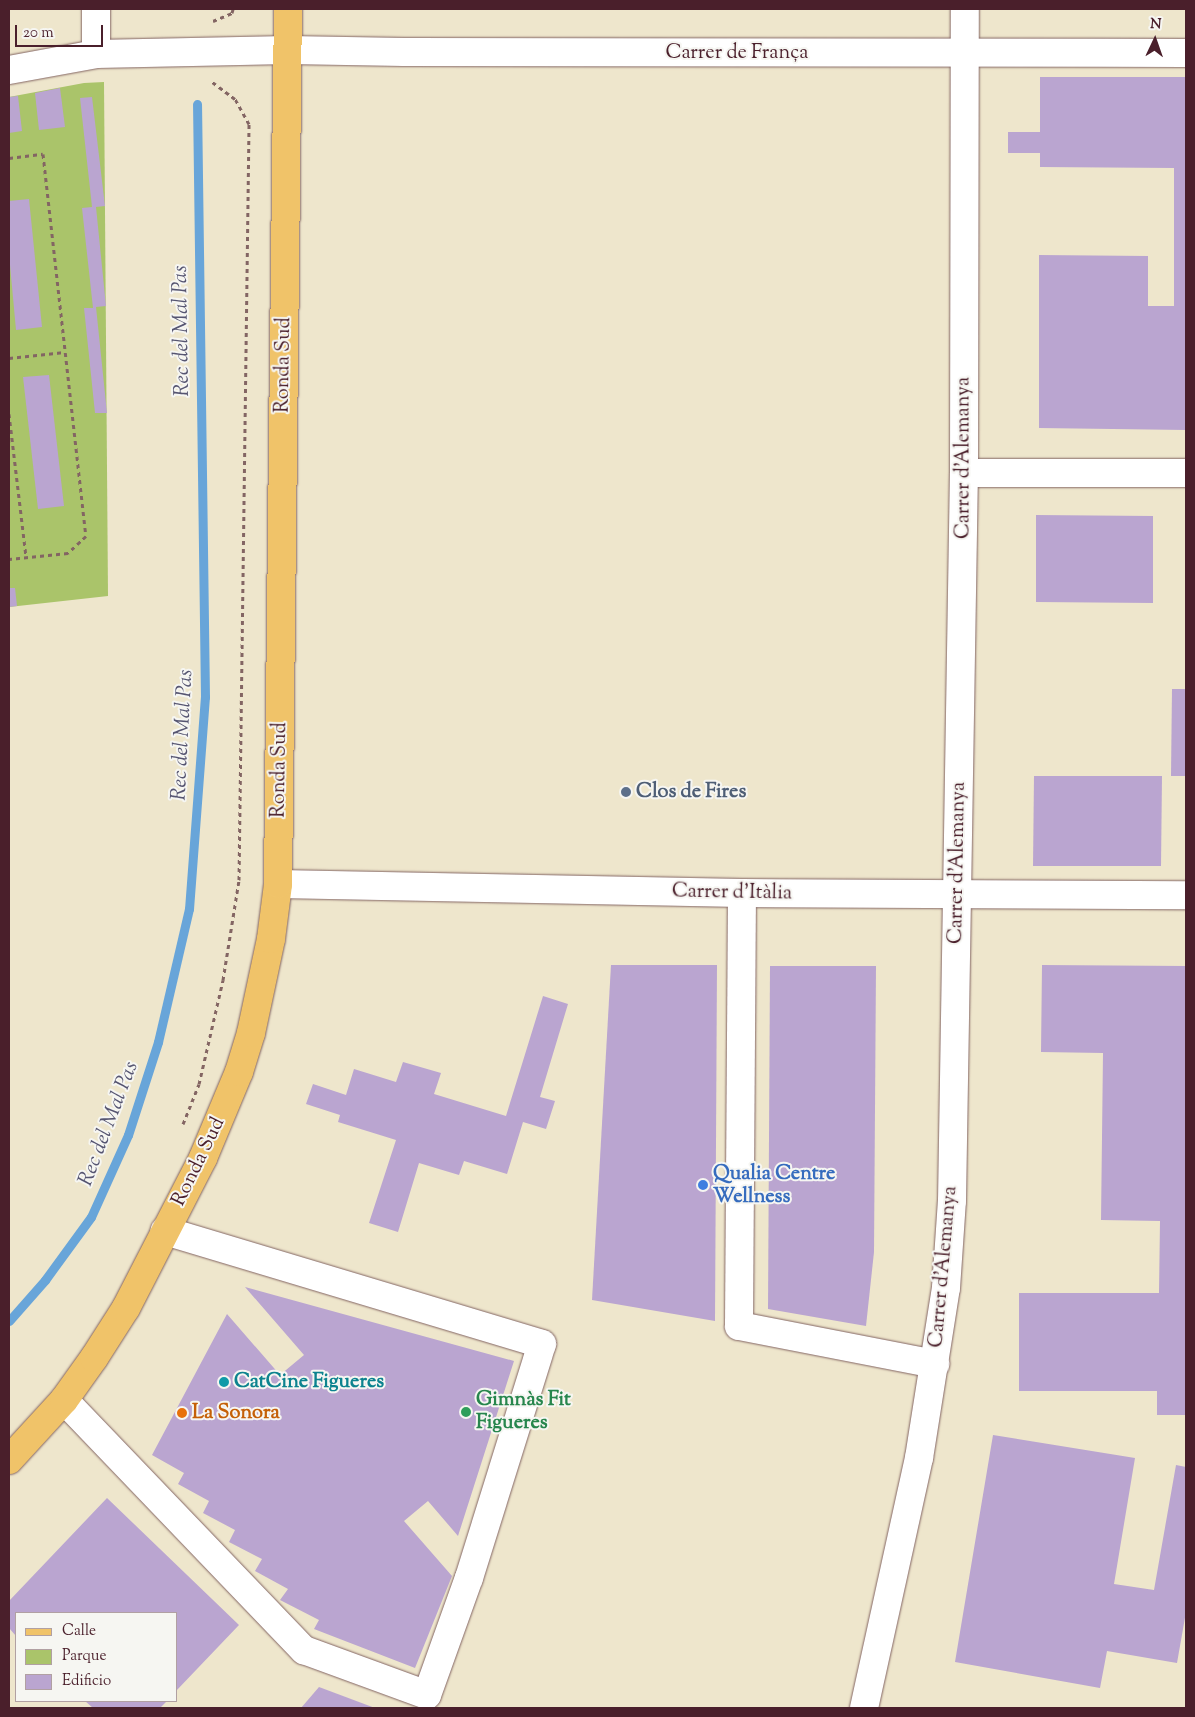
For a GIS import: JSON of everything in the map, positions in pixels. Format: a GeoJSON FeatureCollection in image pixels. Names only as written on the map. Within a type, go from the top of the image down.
{"type":"FeatureCollection","features":[{"type":"Feature","properties":{"kind":"main road","name":"Ronda Sud"},"geometry":{"type":"LineString","coordinates":[[9,1460],[64,1400],[94,1358],[126,1308],[203,1158],[240,1072],[251,1033],[270,948],[278,884],[288,9]]}},
{"type":"Feature","properties":{"kind":"street"},"geometry":{"type":"LineString","coordinates":[[96,9],[96,54]]}},
{"type":"Feature","properties":{"kind":"street","name":"Carrer d'Alemanya"},"geometry":{"type":"LineString","coordinates":[[864,1708],[919,1458],[946,1288],[952,1201],[964,473],[965,9]]}},
{"type":"Feature","properties":{"kind":"street","name":"Carrer de França"},"geometry":{"type":"LineString","coordinates":[[9,70],[96,54],[288,50],[1186,53]]}},
{"type":"Feature","properties":{"kind":"street"},"geometry":{"type":"LineString","coordinates":[[964,473],[1186,473]]}},
{"type":"Feature","properties":{"kind":"street","name":"Carrer d'Itàlia"},"geometry":{"type":"LineString","coordinates":[[278,884],[958,896],[1186,895]]}},
{"type":"Feature","properties":{"kind":"street"},"geometry":{"type":"LineString","coordinates":[[742,893],[739,1326],[935,1364]]}},
{"type":"Feature","properties":{"kind":"street"},"geometry":{"type":"LineString","coordinates":[[64,1400],[304,1650],[427,1695],[468,1578],[542,1344],[165,1231]]}},
{"type":"Feature","properties":{"kind":"path"},"geometry":{"type":"LineString","coordinates":[[208,24],[232,13],[233,9]]}},
{"type":"Feature","properties":{"kind":"path"},"geometry":{"type":"LineString","coordinates":[[181,1129],[199,1084],[221,990],[239,880],[249,124],[235,99],[214,82],[205,79]]}},
{"type":"Feature","properties":{"kind":"path"},"geometry":{"type":"LineString","coordinates":[[9,158],[43,154],[86,536],[68,553],[9,559]]}},
{"type":"Feature","properties":{"kind":"path"},"geometry":{"type":"LineString","coordinates":[[9,358],[65,352]]}},
{"type":"Feature","properties":{"kind":"path"},"geometry":{"type":"LineString","coordinates":[[9,414],[26,557]]}},
{"type":"Feature","properties":{"kind":"green space"},"geometry":{"type":"Polygon","coordinates":[[[104,82],[108,596],[9,607],[9,97],[84,83],[104,82]]]}},
{"type":"Feature","properties":{"kind":"building"},"geometry":{"type":"Polygon","coordinates":[[[1040,77],[1186,77],[1186,430],[1039,428],[1039,255],[1148,256],[1148,306],[1174,306],[1174,168],[1040,167],[1040,153],[1008,153],[1008,132],[1040,132],[1040,77]]]}},
{"type":"Feature","properties":{"kind":"building"},"geometry":{"type":"Polygon","coordinates":[[[60,88],[65,127],[39,130],[35,93],[60,88]]]}},
{"type":"Feature","properties":{"kind":"building"},"geometry":{"type":"Polygon","coordinates":[[[18,96],[22,131],[9,133],[9,97],[18,96]]]}},
{"type":"Feature","properties":{"kind":"building"},"geometry":{"type":"Polygon","coordinates":[[[92,97],[105,206],[96,207],[106,306],[96,307],[107,413],[95,413],[84,308],[93,308],[82,208],[92,207],[80,98],[92,97]]]}},
{"type":"Feature","properties":{"kind":"building"},"geometry":{"type":"Polygon","coordinates":[[[29,199],[42,327],[16,330],[9,254],[9,201],[29,199]]]}},
{"type":"Feature","properties":{"kind":"building"},"geometry":{"type":"Polygon","coordinates":[[[49,375],[64,506],[38,509],[23,377],[49,375]]]}},
{"type":"Feature","properties":{"kind":"building"},"geometry":{"type":"Polygon","coordinates":[[[1036,515],[1153,516],[1153,603],[1036,602],[1036,515]]]}},
{"type":"Feature","properties":{"kind":"building"},"geometry":{"type":"Polygon","coordinates":[[[9,588],[15,588],[17,606],[9,607],[9,588]]]}},
{"type":"Feature","properties":{"kind":"building"},"geometry":{"type":"Polygon","coordinates":[[[1172,689],[1186,689],[1186,776],[1171,776],[1172,689]]]}},
{"type":"Feature","properties":{"kind":"building"},"geometry":{"type":"Polygon","coordinates":[[[1034,776],[1162,776],[1161,866],[1033,866],[1034,776]]]}},
{"type":"Feature","properties":{"kind":"building"},"geometry":{"type":"Polygon","coordinates":[[[611,965],[717,965],[715,1321],[592,1300],[611,965]]]}},
{"type":"Feature","properties":{"kind":"building"},"geometry":{"type":"Polygon","coordinates":[[[1042,965],[1186,966],[1186,1415],[1157,1415],[1157,1391],[1019,1391],[1019,1293],[1159,1293],[1160,1221],[1101,1220],[1103,1053],[1041,1052],[1042,965]]]}},
{"type":"Feature","properties":{"kind":"building"},"geometry":{"type":"Polygon","coordinates":[[[770,966],[876,966],[874,1252],[866,1326],[768,1309],[770,966]]]}},
{"type":"Feature","properties":{"kind":"building"},"geometry":{"type":"Polygon","coordinates":[[[543,996],[568,1004],[540,1097],[555,1101],[546,1129],[523,1122],[507,1174],[464,1161],[459,1175],[419,1163],[398,1232],[369,1223],[396,1140],[338,1122],[340,1115],[306,1104],[313,1084],[346,1095],[354,1069],[396,1082],[403,1062],[441,1073],[434,1094],[506,1116],[543,996]]]}},
{"type":"Feature","properties":{"kind":"building"},"geometry":{"type":"Polygon","coordinates":[[[245,1287],[514,1361],[458,1536],[428,1501],[404,1521],[452,1576],[415,1668],[314,1629],[319,1620],[280,1600],[288,1589],[255,1571],[262,1559],[229,1542],[235,1530],[203,1513],[209,1501],[178,1484],[184,1473],[152,1455],[227,1314],[280,1375],[304,1355],[245,1287]]]}},
{"type":"Feature","properties":{"kind":"building"},"geometry":{"type":"Polygon","coordinates":[[[993,1435],[1135,1458],[1114,1584],[1154,1590],[1176,1465],[1186,1467],[1186,1612],[1177,1663],[1107,1651],[1100,1688],[955,1662],[993,1435]]]}},
{"type":"Feature","properties":{"kind":"building"},"geometry":{"type":"Polygon","coordinates":[[[107,1498],[239,1625],[178,1689],[178,1612],[15,1612],[15,1635],[9,1628],[9,1601],[107,1498]]]}},
{"type":"Feature","properties":{"kind":"building"},"geometry":{"type":"Polygon","coordinates":[[[319,1687],[375,1708],[301,1708],[319,1687]]]}},
{"type":"Feature","properties":{"kind":"building"},"geometry":{"type":"Polygon","coordinates":[[[86,1702],[166,1702],[160,1708],[93,1708],[86,1702]]]}},
{"type":"Feature","properties":{"kind":"waterway","name":"Rec del Mal Pas"},"geometry":{"type":"LineString","coordinates":[[9,1321],[45,1280],[91,1217],[128,1135],[158,1042],[189,909],[205,697],[197,104]]}},
{"type":"Feature","properties":{"kind":"place","name":"Clos de Fires"},"geometry":{"type":"Point","coordinates":[626,792]}},
{"type":"Feature","properties":{"kind":"place","name":"Qualia Centre Wellness"},"geometry":{"type":"Point","coordinates":[703,1185]}},
{"type":"Feature","properties":{"kind":"place","name":"CatCine Figueres"},"geometry":{"type":"Point","coordinates":[224,1382]}},
{"type":"Feature","properties":{"kind":"place","name":"Gimnàs Fit Figueres"},"geometry":{"type":"Point","coordinates":[466,1412]}},
{"type":"Feature","properties":{"kind":"place","name":"La Sonora"},"geometry":{"type":"Point","coordinates":[182,1413]}}]}
